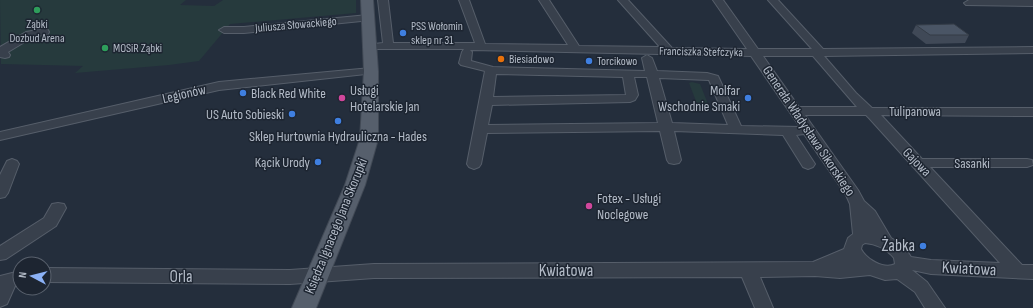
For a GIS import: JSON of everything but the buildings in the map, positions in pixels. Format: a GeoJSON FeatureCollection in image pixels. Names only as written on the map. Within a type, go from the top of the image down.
{"type":"FeatureCollection","features":[{"type":"Feature","properties":{"kind":"main road","name":"Księdza Ignacego Jana Skorupki"},"geometry":{"type":"LineString","coordinates":[[304,308],[355,185],[369,139],[371,71],[367,0]]}},
{"type":"Feature","properties":{"kind":"street"},"geometry":{"type":"LineString","coordinates":[[384,0],[388,45]]}},
{"type":"Feature","properties":{"kind":"street"},"geometry":{"type":"LineString","coordinates":[[464,0],[480,42],[480,47]]}},
{"type":"Feature","properties":{"kind":"street"},"geometry":{"type":"LineString","coordinates":[[544,0],[574,46],[574,49]]}},
{"type":"Feature","properties":{"kind":"street"},"geometry":{"type":"LineString","coordinates":[[623,0],[669,51]]}},
{"type":"Feature","properties":{"kind":"street","name":"Generała Władysława Sikorskiego"},"geometry":{"type":"LineString","coordinates":[[718,0],[797,111],[853,194],[858,204],[869,214],[885,242]]}},
{"type":"Feature","properties":{"kind":"street","name":"Gajowa"},"geometry":{"type":"LineString","coordinates":[[772,0],[868,111],[874,115],[967,216],[1026,272]]}},
{"type":"Feature","properties":{"kind":"street"},"geometry":{"type":"LineString","coordinates":[[969,3],[1033,2]]}},
{"type":"Feature","properties":{"kind":"street","name":"Juliusza Słowackiego"},"geometry":{"type":"LineString","coordinates":[[224,30],[244,30],[368,18]]}},
{"type":"Feature","properties":{"kind":"street"},"geometry":{"type":"LineString","coordinates":[[5,55],[0,52],[30,34],[44,32]]}},
{"type":"Feature","properties":{"kind":"street","name":"Franciszka Stefczyka"},"geometry":{"type":"LineString","coordinates":[[369,47],[388,45],[756,53],[1033,50]]}},
{"type":"Feature","properties":{"kind":"street"},"geometry":{"type":"LineString","coordinates":[[467,52],[465,63],[485,67],[491,70],[652,74],[707,76],[714,78],[736,129]]}},
{"type":"Feature","properties":{"kind":"street"},"geometry":{"type":"LineString","coordinates":[[647,58],[674,160]]}},
{"type":"Feature","properties":{"kind":"street"},"geometry":{"type":"LineString","coordinates":[[474,164],[491,70]]}},
{"type":"Feature","properties":{"kind":"street","name":"Legionów"},"geometry":{"type":"LineString","coordinates":[[0,136],[219,86],[371,71]]}},
{"type":"Feature","properties":{"kind":"street"},"geometry":{"type":"LineString","coordinates":[[486,102],[629,98],[632,95],[628,74]]}},
{"type":"Feature","properties":{"kind":"street","name":"Tulipanowa"},"geometry":{"type":"LineString","coordinates":[[797,111],[1033,112]]}},
{"type":"Feature","properties":{"kind":"street"},"geometry":{"type":"LineString","coordinates":[[481,129],[666,126],[794,131],[808,164]]}},
{"type":"Feature","properties":{"kind":"street","name":"Sasanki"},"geometry":{"type":"LineString","coordinates":[[917,163],[1027,163]]}},
{"type":"Feature","properties":{"kind":"street"},"geometry":{"type":"LineString","coordinates":[[0,193],[12,164]]}},
{"type":"Feature","properties":{"kind":"street","name":"Generała Władysława Sikorskiego"},"geometry":{"type":"LineString","coordinates":[[858,204],[862,237]]}},
{"type":"Feature","properties":{"kind":"street"},"geometry":{"type":"LineString","coordinates":[[0,254],[50,222],[58,208]]}},
{"type":"Feature","properties":{"kind":"street"},"geometry":{"type":"LineString","coordinates":[[870,268],[861,262],[851,247],[853,242],[862,237],[873,238],[885,242],[899,251],[902,267],[921,287],[936,308]]}},
{"type":"Feature","properties":{"kind":"street","name":"Kwiatowa"},"geometry":{"type":"LineString","coordinates":[[815,268],[843,258],[853,252]]}},
{"type":"Feature","properties":{"kind":"street","name":"Kwiatowa"},"geometry":{"type":"LineString","coordinates":[[317,274],[374,271],[748,270],[815,268],[840,272],[870,268],[890,273],[902,267],[1026,272]]}},
{"type":"Feature","properties":{"kind":"street"},"geometry":{"type":"LineString","coordinates":[[748,270],[764,308]]}},
{"type":"Feature","properties":{"kind":"street","name":"Orla"},"geometry":{"type":"LineString","coordinates":[[52,275],[290,277],[317,274]]}},
{"type":"Feature","properties":{"kind":"street"},"geometry":{"type":"LineString","coordinates":[[0,299],[10,281]]}},
{"type":"Feature","properties":{"kind":"green space","name":"MOSiR Ząbki"},"geometry":{"type":"Polygon","coordinates":[[[0,0],[186,0],[180,5],[214,6],[223,0],[356,0],[356,13],[230,24],[199,61],[75,73],[83,66],[1,64],[0,0]]]}},
{"type":"Feature","properties":{"kind":"green space"},"geometry":{"type":"Polygon","coordinates":[[[692,82],[700,84],[710,109],[699,109],[689,83],[692,82]]]}},
{"type":"Feature","properties":{"kind":"place","name":"Ząbki Dozbud Arena"},"geometry":{"type":"Point","coordinates":[37,10]}},
{"type":"Feature","properties":{"kind":"place","name":"PSS Wołomin sklep nr 31"},"geometry":{"type":"Point","coordinates":[403,33]}},
{"type":"Feature","properties":{"kind":"place","name":"MOSiR Ząbki"},"geometry":{"type":"Point","coordinates":[105,48]}},
{"type":"Feature","properties":{"kind":"place","name":"Biesiadowo"},"geometry":{"type":"Point","coordinates":[501,59]}},
{"type":"Feature","properties":{"kind":"place","name":"Torcikowo"},"geometry":{"type":"Point","coordinates":[589,61]}},
{"type":"Feature","properties":{"kind":"place","name":"Black Red White"},"geometry":{"type":"Point","coordinates":[243,93]}},
{"type":"Feature","properties":{"kind":"place","name":"Usługi Hotelarskie Jan"},"geometry":{"type":"Point","coordinates":[342,98]}},
{"type":"Feature","properties":{"kind":"place","name":"Molfar Wschodnie Smaki"},"geometry":{"type":"Point","coordinates":[748,98]}},
{"type":"Feature","properties":{"kind":"place","name":"US Auto Sobieski"},"geometry":{"type":"Point","coordinates":[292,114]}},
{"type":"Feature","properties":{"kind":"place","name":"Sklep Hurtownia Hydrauliczna - Hades"},"geometry":{"type":"Point","coordinates":[338,121]}},
{"type":"Feature","properties":{"kind":"place","name":"Kącik Urody"},"geometry":{"type":"Point","coordinates":[318,162]}},
{"type":"Feature","properties":{"kind":"place","name":"Fotex - Usługi Noclegowe"},"geometry":{"type":"Point","coordinates":[589,206]}},
{"type":"Feature","properties":{"kind":"place","name":"Żabka"},"geometry":{"type":"Point","coordinates":[923,246]}}]}
